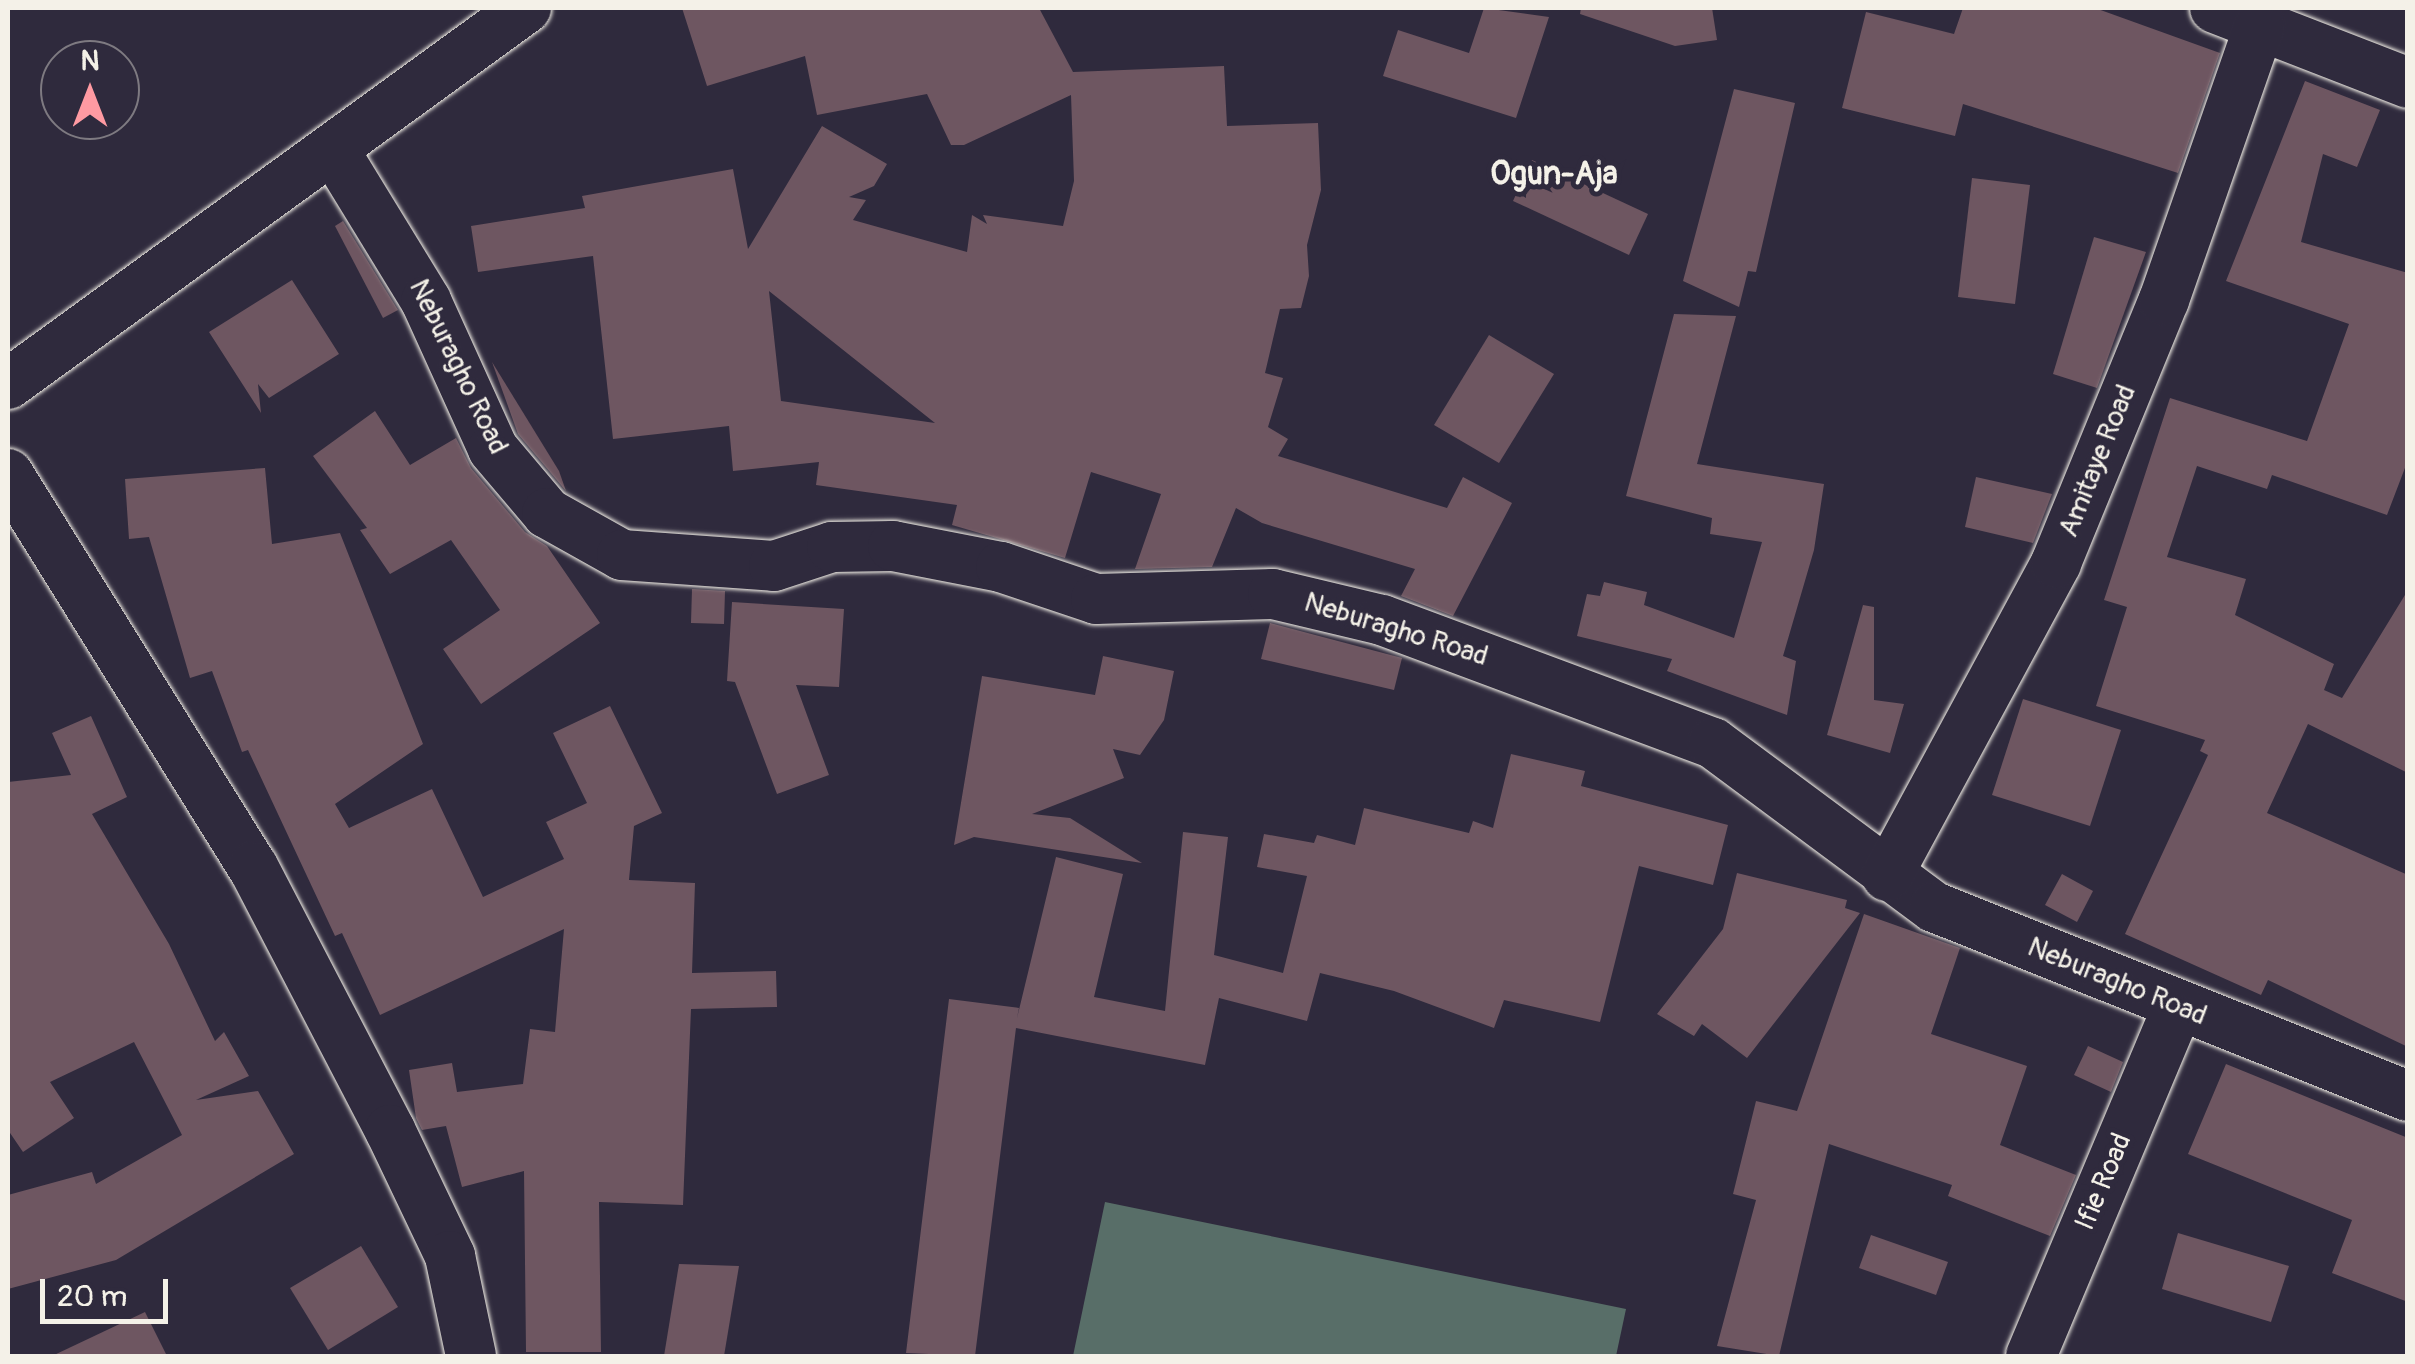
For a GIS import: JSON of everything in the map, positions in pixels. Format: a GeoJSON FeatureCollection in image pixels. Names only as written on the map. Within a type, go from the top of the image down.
{"type":"FeatureCollection","features":[{"type":"Feature","properties":{"kind":"street"},"geometry":{"type":"LineString","coordinates":[[8,384],[526,8]]}},
{"type":"Feature","properties":{"kind":"street"},"geometry":{"type":"LineString","coordinates":[[2238,16],[2408,83]]}},
{"type":"Feature","properties":{"kind":"street","name":"Amitaye Road"},"geometry":{"type":"LineString","coordinates":[[1887,876],[2056,563],[2164,300],[2238,16]]}},
{"type":"Feature","properties":{"kind":"street","name":"Neburagho Road"},"geometry":{"type":"LineString","coordinates":[[333,149],[418,286],[494,449],[547,513],[622,555],[774,566],[832,547],[893,546],[1001,567],[1096,599],[1273,594],[1382,620],[1713,743],[1934,908],[2408,1096]]}},
{"type":"Feature","properties":{"kind":"street"},"geometry":{"type":"LineString","coordinates":[[8,474],[253,867],[450,1256],[471,1356]]}},
{"type":"Feature","properties":{"kind":"street","name":"Ifie Road"},"geometry":{"type":"LineString","coordinates":[[2031,1356],[2178,1007]]}},
{"type":"Feature","properties":{"kind":"green space"},"geometry":{"type":"Polygon","coordinates":[[[1105,1202],[1626,1309],[1616,1356],[1073,1356],[1105,1202]]]}},
{"type":"Feature","properties":{"kind":"building"},"geometry":{"type":"Polygon","coordinates":[[[682,8],[1039,8],[1073,72],[1224,66],[1227,126],[1318,123],[1321,190],[1307,245],[1309,276],[1301,308],[1280,309],[1265,373],[1283,378],[1268,427],[1288,439],[1278,456],[1447,508],[1463,477],[1512,503],[1453,616],[1401,596],[1415,569],[1262,523],[1236,508],[1212,567],[1135,569],[1161,494],[1091,472],[1065,558],[952,525],[957,505],[816,485],[819,462],[733,471],[729,426],[613,439],[593,256],[478,272],[471,226],[585,208],[582,196],[733,169],[748,249],[822,126],[887,164],[874,186],[849,197],[866,200],[853,220],[967,252],[972,215],[987,224],[983,215],[1063,226],[1074,181],[1071,95],[964,145],[951,145],[927,94],[817,115],[805,56],[707,86],[682,8]],[[769,291],[781,401],[935,423],[769,291]]]}},
{"type":"Feature","properties":{"kind":"building"},"geometry":{"type":"Polygon","coordinates":[[[1484,8],[1549,17],[1516,118],[1383,76],[1398,30],[1469,53],[1484,8]]]}},
{"type":"Feature","properties":{"kind":"building"},"geometry":{"type":"Polygon","coordinates":[[[1581,8],[1712,8],[1717,40],[1675,46],[1580,14],[1581,8]]]}},
{"type":"Feature","properties":{"kind":"building"},"geometry":{"type":"Polygon","coordinates":[[[1963,8],[2095,8],[2220,53],[2178,173],[1963,104],[1955,136],[1842,108],[1866,12],[1954,34],[1963,8]]]}},
{"type":"Feature","properties":{"kind":"building"},"geometry":{"type":"Polygon","coordinates":[[[2305,81],[2380,110],[2357,167],[2323,154],[2301,242],[2408,273],[2408,460],[2387,515],[2272,475],[2267,489],[2197,466],[2167,557],[2246,579],[2235,615],[2334,664],[2324,690],[2342,698],[2408,590],[2408,773],[2308,724],[2267,813],[2408,875],[2408,1047],[2268,980],[2261,995],[2125,934],[2208,755],[2200,751],[2205,740],[2096,706],[2127,607],[2104,600],[2170,398],[2307,441],[2349,324],[2226,281],[2305,81]]]}},
{"type":"Feature","properties":{"kind":"building"},"geometry":{"type":"Polygon","coordinates":[[[1734,89],[1795,103],[1756,272],[1748,271],[1739,307],[1683,281],[1734,89]]]}},
{"type":"Feature","properties":{"kind":"building"},"geometry":{"type":"Polygon","coordinates":[[[1532,160],[1648,214],[1629,255],[1513,201],[1532,160]]]}},
{"type":"Feature","properties":{"kind":"building"},"geometry":{"type":"Polygon","coordinates":[[[1972,178],[2030,185],[2015,304],[1958,297],[1972,178]]]}},
{"type":"Feature","properties":{"kind":"building"},"geometry":{"type":"Polygon","coordinates":[[[343,221],[398,310],[383,318],[335,226],[343,221]]]}},
{"type":"Feature","properties":{"kind":"building"},"geometry":{"type":"Polygon","coordinates":[[[2094,237],[2146,252],[2097,388],[2053,374],[2094,237]]]}},
{"type":"Feature","properties":{"kind":"building"},"geometry":{"type":"Polygon","coordinates":[[[292,280],[339,354],[269,398],[258,384],[261,413],[209,332],[292,280]]]}},
{"type":"Feature","properties":{"kind":"building"},"geometry":{"type":"Polygon","coordinates":[[[1674,314],[1736,316],[1697,464],[1824,484],[1814,550],[1783,656],[1796,661],[1787,715],[1667,671],[1672,659],[1577,636],[1587,594],[1600,596],[1604,582],[1647,592],[1644,605],[1734,638],[1762,542],[1710,534],[1712,518],[1626,496],[1674,314]]]}},
{"type":"Feature","properties":{"kind":"building"},"geometry":{"type":"Polygon","coordinates":[[[1489,335],[1554,374],[1499,463],[1434,425],[1489,335]]]}},
{"type":"Feature","properties":{"kind":"building"},"geometry":{"type":"Polygon","coordinates":[[[492,362],[559,471],[566,491],[518,434],[492,362]]]}},
{"type":"Feature","properties":{"kind":"building"},"geometry":{"type":"Polygon","coordinates":[[[375,411],[410,465],[456,438],[471,468],[525,532],[547,546],[600,623],[481,704],[443,649],[500,610],[451,540],[390,574],[360,530],[367,528],[313,456],[375,411]]]}},
{"type":"Feature","properties":{"kind":"building"},"geometry":{"type":"Polygon","coordinates":[[[265,468],[272,544],[340,533],[423,744],[335,804],[349,828],[432,789],[483,897],[564,859],[546,822],[587,803],[553,733],[610,706],[662,813],[634,826],[629,880],[695,883],[692,973],[776,971],[777,1007],[691,1009],[683,1205],[599,1202],[601,1352],[526,1352],[524,1171],[462,1187],[446,1126],[422,1130],[416,1118],[409,1070],[452,1063],[457,1092],[523,1084],[530,1029],[555,1032],[564,929],[380,1015],[342,933],[335,936],[248,750],[242,752],[212,671],[190,678],[149,537],[129,539],[125,479],[265,468]]]}},
{"type":"Feature","properties":{"kind":"building"},"geometry":{"type":"Polygon","coordinates":[[[1976,477],[2052,494],[2033,543],[1965,527],[1976,477]]]}},
{"type":"Feature","properties":{"kind":"building"},"geometry":{"type":"Polygon","coordinates":[[[692,589],[725,591],[724,624],[691,623],[692,589]]]}},
{"type":"Feature","properties":{"kind":"building"},"geometry":{"type":"Polygon","coordinates":[[[732,602],[844,609],[839,687],[796,685],[829,775],[777,794],[735,682],[727,681],[732,602]]]}},
{"type":"Feature","properties":{"kind":"building"},"geometry":{"type":"Polygon","coordinates":[[[1863,605],[1874,607],[1874,700],[1904,704],[1890,753],[1827,735],[1863,605]]]}},
{"type":"Feature","properties":{"kind":"building"},"geometry":{"type":"Polygon","coordinates":[[[1270,623],[1402,658],[1394,690],[1261,659],[1270,623]]]}},
{"type":"Feature","properties":{"kind":"building"},"geometry":{"type":"Polygon","coordinates":[[[1103,656],[1174,671],[1164,720],[1140,755],[1113,749],[1124,778],[1032,814],[1070,818],[1142,863],[974,837],[954,845],[982,676],[1095,695],[1103,656]]]}},
{"type":"Feature","properties":{"kind":"building"},"geometry":{"type":"Polygon","coordinates":[[[2023,699],[2121,730],[2090,826],[1992,795],[2023,699]]]}},
{"type":"Feature","properties":{"kind":"building"},"geometry":{"type":"Polygon","coordinates":[[[91,716],[127,797],[92,814],[169,944],[215,1041],[224,1032],[249,1076],[196,1100],[258,1091],[294,1154],[116,1260],[8,1289],[8,1195],[92,1172],[96,1184],[182,1135],[134,1042],[50,1082],[74,1118],[23,1152],[8,1130],[8,782],[71,775],[52,733],[91,716]]]}},
{"type":"Feature","properties":{"kind":"building"},"geometry":{"type":"Polygon","coordinates":[[[1511,754],[1585,771],[1581,786],[1728,825],[1713,885],[1639,866],[1600,1022],[1504,1000],[1494,1028],[1394,991],[1320,973],[1307,1021],[1219,998],[1205,1065],[1016,1028],[975,1356],[906,1353],[949,999],[1019,1008],[1017,1018],[1056,857],[1123,874],[1094,997],[1165,1011],[1183,832],[1228,837],[1214,955],[1283,973],[1307,876],[1257,867],[1264,834],[1314,843],[1317,835],[1355,845],[1364,808],[1469,833],[1473,821],[1493,828],[1511,754]]]}},
{"type":"Feature","properties":{"kind":"building"},"geometry":{"type":"Polygon","coordinates":[[[1737,873],[1847,900],[1845,908],[1860,913],[1747,1058],[1702,1024],[1694,1036],[1657,1014],[1723,929],[1737,873]]]}},
{"type":"Feature","properties":{"kind":"building"},"geometry":{"type":"Polygon","coordinates":[[[2062,874],[2093,891],[2077,922],[2045,905],[2062,874]]]}},
{"type":"Feature","properties":{"kind":"building"},"geometry":{"type":"Polygon","coordinates":[[[1864,914],[1960,948],[1931,1034],[2027,1066],[2000,1145],[2076,1175],[2050,1236],[1948,1196],[1952,1185],[1829,1144],[1779,1356],[1717,1346],[1756,1200],[1733,1194],[1756,1101],[1797,1111],[1864,914]]]}},
{"type":"Feature","properties":{"kind":"building"},"geometry":{"type":"Polygon","coordinates":[[[2088,1046],[2123,1062],[2111,1092],[2074,1075],[2088,1046]]]}},
{"type":"Feature","properties":{"kind":"building"},"geometry":{"type":"Polygon","coordinates":[[[2226,1064],[2408,1138],[2408,1302],[2332,1273],[2352,1220],[2188,1154],[2226,1064]]]}},
{"type":"Feature","properties":{"kind":"building"},"geometry":{"type":"Polygon","coordinates":[[[2178,1233],[2289,1266],[2271,1322],[2162,1289],[2178,1233]]]}},
{"type":"Feature","properties":{"kind":"building"},"geometry":{"type":"Polygon","coordinates":[[[1871,1235],[1948,1262],[1936,1295],[1859,1268],[1871,1235]]]}},
{"type":"Feature","properties":{"kind":"building"},"geometry":{"type":"Polygon","coordinates":[[[361,1246],[398,1307],[328,1350],[290,1288],[361,1246]]]}},
{"type":"Feature","properties":{"kind":"building"},"geometry":{"type":"Polygon","coordinates":[[[679,1264],[739,1266],[724,1356],[664,1356],[679,1264]]]}},
{"type":"Feature","properties":{"kind":"building"},"geometry":{"type":"Polygon","coordinates":[[[145,1312],[167,1356],[52,1356],[145,1312]]]}},
{"type":"Feature","properties":{"kind":"district","name":"Ogun-Aja"},"geometry":{"type":"Point","coordinates":[1554,174]}}]}
